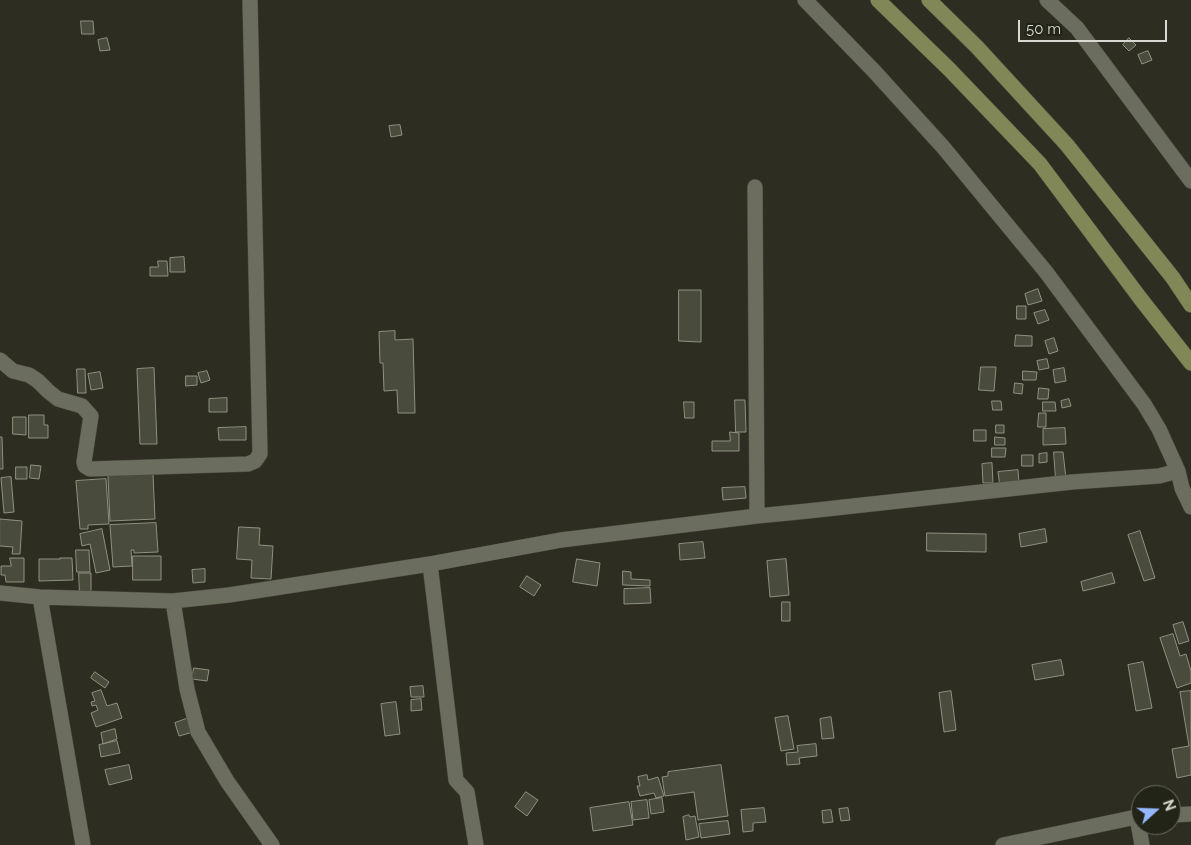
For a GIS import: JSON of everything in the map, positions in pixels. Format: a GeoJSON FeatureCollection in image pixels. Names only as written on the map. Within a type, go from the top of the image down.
{"type":"FeatureCollection","features":[{"type":"Feature","properties":{"kind":"main road"},"geometry":{"type":"LineString","coordinates":[[878,0],[1040,164],[1191,363]]}},
{"type":"Feature","properties":{"kind":"main road"},"geometry":{"type":"LineString","coordinates":[[929,0],[977,47],[1067,145],[1173,278],[1191,305]]}},
{"type":"Feature","properties":{"kind":"street"},"geometry":{"type":"LineString","coordinates":[[0,360],[14,371],[38,381],[58,399],[82,406],[91,416],[84,462],[85,466],[90,469],[248,464],[255,461],[260,454],[250,0]]}},
{"type":"Feature","properties":{"kind":"street"},"geometry":{"type":"LineString","coordinates":[[804,0],[874,71],[943,147],[1046,272],[1144,404],[1159,429],[1178,471],[1182,488],[1191,507]]}},
{"type":"Feature","properties":{"kind":"street"},"geometry":{"type":"LineString","coordinates":[[1049,1],[1076,28],[1191,181]]}},
{"type":"Feature","properties":{"kind":"street"},"geometry":{"type":"LineString","coordinates":[[755,187],[757,516]]}},
{"type":"Feature","properties":{"kind":"street"},"geometry":{"type":"LineString","coordinates":[[0,593],[40,597],[173,601],[229,595],[430,564],[561,540],[757,516],[1072,482],[1159,476],[1178,471]]}},
{"type":"Feature","properties":{"kind":"street"},"geometry":{"type":"LineString","coordinates":[[430,564],[456,780],[467,792],[476,845]]}},
{"type":"Feature","properties":{"kind":"street"},"geometry":{"type":"LineString","coordinates":[[40,597],[82,845]]}},
{"type":"Feature","properties":{"kind":"street"},"geometry":{"type":"LineString","coordinates":[[173,601],[187,690],[198,732],[227,781],[272,845]]}},
{"type":"Feature","properties":{"kind":"street"},"geometry":{"type":"LineString","coordinates":[[1003,845],[1131,818]]}},
{"type":"Feature","properties":{"kind":"building"},"geometry":{"type":"Polygon","coordinates":[[[81,21],[93,21],[94,34],[82,34],[81,21]]]}},
{"type":"Feature","properties":{"kind":"building"},"geometry":{"type":"Polygon","coordinates":[[[107,38],[110,50],[100,51],[98,40],[107,38]]]}},
{"type":"Feature","properties":{"kind":"building"},"geometry":{"type":"Polygon","coordinates":[[[1129,38],[1136,45],[1129,51],[1123,45],[1129,38]]]}},
{"type":"Feature","properties":{"kind":"building"},"geometry":{"type":"Polygon","coordinates":[[[1148,51],[1152,60],[1142,64],[1138,55],[1148,51]]]}},
{"type":"Feature","properties":{"kind":"building"},"geometry":{"type":"Polygon","coordinates":[[[400,125],[402,135],[391,137],[389,126],[400,125]]]}},
{"type":"Feature","properties":{"kind":"building"},"geometry":{"type":"Polygon","coordinates":[[[184,257],[185,272],[170,272],[170,258],[184,257]]]}},
{"type":"Feature","properties":{"kind":"building"},"geometry":{"type":"Polygon","coordinates":[[[158,261],[167,261],[168,276],[150,276],[150,267],[158,267],[158,261]]]}},
{"type":"Feature","properties":{"kind":"building"},"geometry":{"type":"Polygon","coordinates":[[[1038,289],[1042,301],[1028,305],[1025,294],[1038,289]]]}},
{"type":"Feature","properties":{"kind":"building"},"geometry":{"type":"Polygon","coordinates":[[[679,290],[701,290],[701,342],[679,341],[679,290]]]}},
{"type":"Feature","properties":{"kind":"building"},"geometry":{"type":"Polygon","coordinates":[[[1017,306],[1026,306],[1026,319],[1017,319],[1017,306]]]}},
{"type":"Feature","properties":{"kind":"building"},"geometry":{"type":"Polygon","coordinates":[[[1045,310],[1049,320],[1038,324],[1034,313],[1045,310]]]}},
{"type":"Feature","properties":{"kind":"building"},"geometry":{"type":"Polygon","coordinates":[[[395,331],[395,340],[413,339],[415,413],[398,413],[397,390],[384,391],[383,363],[380,363],[379,332],[395,331]]]}},
{"type":"Feature","properties":{"kind":"building"},"geometry":{"type":"Polygon","coordinates":[[[1016,335],[1032,336],[1032,346],[1015,346],[1016,335]]]}},
{"type":"Feature","properties":{"kind":"building"},"geometry":{"type":"Polygon","coordinates":[[[1054,338],[1058,351],[1049,354],[1045,341],[1054,338]]]}},
{"type":"Feature","properties":{"kind":"building"},"geometry":{"type":"Polygon","coordinates":[[[1047,359],[1049,368],[1039,370],[1037,361],[1047,359]]]}},
{"type":"Feature","properties":{"kind":"building"},"geometry":{"type":"Polygon","coordinates":[[[981,367],[996,367],[994,391],[979,390],[981,367]]]}},
{"type":"Feature","properties":{"kind":"building"},"geometry":{"type":"Polygon","coordinates":[[[154,368],[157,444],[140,444],[137,369],[154,368]]]}},
{"type":"Feature","properties":{"kind":"building"},"geometry":{"type":"Polygon","coordinates":[[[1064,368],[1066,381],[1055,383],[1053,370],[1064,368]]]}},
{"type":"Feature","properties":{"kind":"building"},"geometry":{"type":"Polygon","coordinates":[[[77,369],[85,369],[86,393],[78,393],[77,369]]]}},
{"type":"Feature","properties":{"kind":"building"},"geometry":{"type":"Polygon","coordinates":[[[207,371],[210,380],[201,383],[198,373],[207,371]]]}},
{"type":"Feature","properties":{"kind":"building"},"geometry":{"type":"Polygon","coordinates":[[[1023,371],[1037,372],[1036,380],[1023,380],[1023,371]]]}},
{"type":"Feature","properties":{"kind":"building"},"geometry":{"type":"Polygon","coordinates":[[[100,372],[103,388],[91,390],[88,374],[100,372]]]}},
{"type":"Feature","properties":{"kind":"building"},"geometry":{"type":"Polygon","coordinates":[[[186,376],[197,376],[197,385],[186,386],[186,376]]]}},
{"type":"Feature","properties":{"kind":"building"},"geometry":{"type":"Polygon","coordinates":[[[1015,383],[1023,384],[1022,394],[1014,393],[1015,383]]]}},
{"type":"Feature","properties":{"kind":"building"},"geometry":{"type":"Polygon","coordinates":[[[1039,388],[1049,389],[1048,399],[1038,399],[1039,388]]]}},
{"type":"Feature","properties":{"kind":"building"},"geometry":{"type":"Polygon","coordinates":[[[227,398],[227,412],[209,412],[209,399],[227,398]]]}},
{"type":"Feature","properties":{"kind":"building"},"geometry":{"type":"Polygon","coordinates":[[[1069,399],[1071,406],[1062,408],[1061,401],[1069,399]]]}},
{"type":"Feature","properties":{"kind":"building"},"geometry":{"type":"Polygon","coordinates":[[[735,400],[745,400],[746,432],[736,432],[735,400]]]}},
{"type":"Feature","properties":{"kind":"building"},"geometry":{"type":"Polygon","coordinates":[[[992,401],[1001,401],[1002,410],[993,410],[992,401]]]}},
{"type":"Feature","properties":{"kind":"building"},"geometry":{"type":"Polygon","coordinates":[[[684,402],[694,402],[694,418],[685,418],[684,402]]]}},
{"type":"Feature","properties":{"kind":"building"},"geometry":{"type":"Polygon","coordinates":[[[1043,402],[1055,402],[1056,411],[1043,411],[1043,402]]]}},
{"type":"Feature","properties":{"kind":"building"},"geometry":{"type":"Polygon","coordinates":[[[1039,413],[1046,413],[1046,427],[1038,427],[1039,413]]]}},
{"type":"Feature","properties":{"kind":"building"},"geometry":{"type":"Polygon","coordinates":[[[29,415],[44,415],[44,425],[48,425],[48,438],[29,438],[29,415]]]}},
{"type":"Feature","properties":{"kind":"building"},"geometry":{"type":"Polygon","coordinates":[[[13,417],[26,417],[26,435],[13,434],[13,417]]]}},
{"type":"Feature","properties":{"kind":"building"},"geometry":{"type":"Polygon","coordinates":[[[996,425],[1004,425],[1004,433],[996,433],[996,425]]]}},
{"type":"Feature","properties":{"kind":"building"},"geometry":{"type":"Polygon","coordinates":[[[246,427],[246,440],[219,440],[218,428],[246,427]]]}},
{"type":"Feature","properties":{"kind":"building"},"geometry":{"type":"Polygon","coordinates":[[[1065,428],[1066,444],[1043,445],[1043,429],[1065,428]]]}},
{"type":"Feature","properties":{"kind":"building"},"geometry":{"type":"Polygon","coordinates":[[[974,430],[986,430],[986,441],[974,441],[974,430]]]}},
{"type":"Feature","properties":{"kind":"building"},"geometry":{"type":"Polygon","coordinates":[[[730,432],[739,433],[739,451],[712,451],[712,441],[730,441],[730,432]]]}},
{"type":"Feature","properties":{"kind":"building"},"geometry":{"type":"Polygon","coordinates":[[[0,437],[2,437],[3,469],[0,469],[0,437]]]}},
{"type":"Feature","properties":{"kind":"building"},"geometry":{"type":"Polygon","coordinates":[[[995,437],[1005,438],[1005,445],[995,445],[995,437]]]}},
{"type":"Feature","properties":{"kind":"building"},"geometry":{"type":"Polygon","coordinates":[[[992,448],[1006,448],[1005,457],[992,457],[992,448]]]}},
{"type":"Feature","properties":{"kind":"building"},"geometry":{"type":"Polygon","coordinates":[[[1054,452],[1063,452],[1066,479],[1056,480],[1054,452]]]}},
{"type":"Feature","properties":{"kind":"building"},"geometry":{"type":"Polygon","coordinates":[[[1047,453],[1047,462],[1039,463],[1039,454],[1047,453]]]}},
{"type":"Feature","properties":{"kind":"building"},"geometry":{"type":"Polygon","coordinates":[[[1022,455],[1033,455],[1033,466],[1022,466],[1022,455]]]}},
{"type":"Feature","properties":{"kind":"building"},"geometry":{"type":"Polygon","coordinates":[[[992,463],[993,483],[983,483],[982,464],[992,463]]]}},
{"type":"Feature","properties":{"kind":"building"},"geometry":{"type":"Polygon","coordinates":[[[31,465],[41,466],[39,479],[30,478],[31,465]]]}},
{"type":"Feature","properties":{"kind":"building"},"geometry":{"type":"Polygon","coordinates":[[[16,467],[27,467],[27,479],[16,479],[16,467]]]}},
{"type":"Feature","properties":{"kind":"building"},"geometry":{"type":"Polygon","coordinates":[[[1018,470],[1019,485],[1000,487],[998,472],[1018,470]]]}},
{"type":"Feature","properties":{"kind":"building"},"geometry":{"type":"Polygon","coordinates":[[[153,474],[155,519],[110,521],[108,476],[153,474]]]}},
{"type":"Feature","properties":{"kind":"building"},"geometry":{"type":"Polygon","coordinates":[[[11,477],[14,512],[4,513],[1,478],[11,477]]]}},
{"type":"Feature","properties":{"kind":"building"},"geometry":{"type":"Polygon","coordinates":[[[106,479],[109,524],[88,525],[88,529],[80,529],[76,481],[106,479]]]}},
{"type":"Feature","properties":{"kind":"building"},"geometry":{"type":"Polygon","coordinates":[[[745,487],[746,498],[723,500],[722,488],[745,487]]]}},
{"type":"Feature","properties":{"kind":"building"},"geometry":{"type":"Polygon","coordinates":[[[0,519],[22,521],[20,554],[12,554],[13,547],[0,546],[0,519]]]}},
{"type":"Feature","properties":{"kind":"building"},"geometry":{"type":"Polygon","coordinates":[[[156,523],[158,552],[134,553],[134,550],[131,550],[132,566],[113,567],[110,525],[156,523]]]}},
{"type":"Feature","properties":{"kind":"building"},"geometry":{"type":"Polygon","coordinates":[[[239,527],[260,528],[259,545],[273,546],[271,579],[251,578],[252,560],[237,559],[239,527]]]}},
{"type":"Feature","properties":{"kind":"building"},"geometry":{"type":"Polygon","coordinates":[[[102,529],[110,570],[96,573],[90,544],[82,546],[80,534],[102,529]]]}},
{"type":"Feature","properties":{"kind":"building"},"geometry":{"type":"Polygon","coordinates":[[[1045,529],[1047,542],[1021,547],[1019,534],[1045,529]]]}},
{"type":"Feature","properties":{"kind":"building"},"geometry":{"type":"Polygon","coordinates":[[[1140,531],[1155,578],[1144,581],[1128,535],[1140,531]]]}},
{"type":"Feature","properties":{"kind":"building"},"geometry":{"type":"Polygon","coordinates":[[[927,533],[986,534],[986,552],[927,551],[927,533]]]}},
{"type":"Feature","properties":{"kind":"building"},"geometry":{"type":"Polygon","coordinates":[[[703,542],[705,558],[680,560],[679,544],[703,542]]]}},
{"type":"Feature","properties":{"kind":"building"},"geometry":{"type":"Polygon","coordinates":[[[76,550],[89,550],[90,572],[77,572],[76,550]]]}},
{"type":"Feature","properties":{"kind":"building"},"geometry":{"type":"Polygon","coordinates":[[[133,556],[161,556],[161,580],[133,580],[133,556]]]}},
{"type":"Feature","properties":{"kind":"building"},"geometry":{"type":"Polygon","coordinates":[[[10,558],[24,558],[24,582],[6,582],[5,575],[1,575],[1,566],[11,566],[10,558]]]}},
{"type":"Feature","properties":{"kind":"building"},"geometry":{"type":"Polygon","coordinates":[[[72,558],[73,580],[39,581],[39,559],[72,558]]]}},
{"type":"Feature","properties":{"kind":"building"},"geometry":{"type":"Polygon","coordinates":[[[577,559],[600,563],[597,586],[573,582],[577,559]]]}},
{"type":"Feature","properties":{"kind":"building"},"geometry":{"type":"Polygon","coordinates":[[[786,559],[789,595],[770,597],[767,561],[786,559]]]}},
{"type":"Feature","properties":{"kind":"building"},"geometry":{"type":"Polygon","coordinates":[[[205,569],[205,582],[193,583],[192,570],[205,569]]]}},
{"type":"Feature","properties":{"kind":"building"},"geometry":{"type":"Polygon","coordinates":[[[623,571],[631,572],[631,579],[650,580],[650,586],[623,585],[623,571]]]}},
{"type":"Feature","properties":{"kind":"building"},"geometry":{"type":"Polygon","coordinates":[[[79,573],[91,573],[91,595],[80,595],[79,573]]]}},
{"type":"Feature","properties":{"kind":"building"},"geometry":{"type":"Polygon","coordinates":[[[1112,573],[1115,583],[1083,591],[1081,582],[1112,573]]]}},
{"type":"Feature","properties":{"kind":"building"},"geometry":{"type":"Polygon","coordinates":[[[527,576],[541,585],[534,596],[520,587],[527,576]]]}},
{"type":"Feature","properties":{"kind":"building"},"geometry":{"type":"Polygon","coordinates":[[[650,588],[651,603],[624,604],[624,589],[650,588]]]}},
{"type":"Feature","properties":{"kind":"building"},"geometry":{"type":"Polygon","coordinates":[[[782,602],[790,602],[790,621],[782,621],[782,602]]]}},
{"type":"Feature","properties":{"kind":"building"},"geometry":{"type":"Polygon","coordinates":[[[1183,622],[1189,641],[1179,644],[1173,625],[1183,622]]]}},
{"type":"Feature","properties":{"kind":"building"},"geometry":{"type":"Polygon","coordinates":[[[1173,634],[1180,656],[1186,654],[1191,671],[1191,683],[1177,688],[1160,638],[1173,634]]]}},
{"type":"Feature","properties":{"kind":"building"},"geometry":{"type":"Polygon","coordinates":[[[1061,660],[1064,675],[1035,680],[1032,665],[1061,660]]]}},
{"type":"Feature","properties":{"kind":"building"},"geometry":{"type":"Polygon","coordinates":[[[1143,662],[1152,708],[1136,711],[1128,665],[1143,662]]]}},
{"type":"Feature","properties":{"kind":"building"},"geometry":{"type":"Polygon","coordinates":[[[194,668],[209,670],[207,681],[192,679],[194,668]]]}},
{"type":"Feature","properties":{"kind":"building"},"geometry":{"type":"Polygon","coordinates":[[[95,672],[109,682],[105,688],[91,678],[95,672]]]}},
{"type":"Feature","properties":{"kind":"building"},"geometry":{"type":"Polygon","coordinates":[[[423,686],[424,697],[411,697],[410,687],[423,686]]]}},
{"type":"Feature","properties":{"kind":"building"},"geometry":{"type":"Polygon","coordinates":[[[101,690],[107,706],[117,703],[122,718],[96,727],[91,713],[98,710],[96,705],[92,706],[91,702],[95,701],[92,693],[101,690]]]}},
{"type":"Feature","properties":{"kind":"building"},"geometry":{"type":"Polygon","coordinates":[[[951,691],[956,730],[944,732],[939,693],[951,691]]]}},
{"type":"Feature","properties":{"kind":"building"},"geometry":{"type":"Polygon","coordinates":[[[1191,691],[1191,775],[1177,778],[1172,749],[1189,746],[1180,692],[1191,691]]]}},
{"type":"Feature","properties":{"kind":"building"},"geometry":{"type":"Polygon","coordinates":[[[421,699],[422,710],[411,711],[411,700],[421,699]]]}},
{"type":"Feature","properties":{"kind":"building"},"geometry":{"type":"Polygon","coordinates":[[[396,702],[400,734],[385,736],[381,704],[396,702]]]}},
{"type":"Feature","properties":{"kind":"building"},"geometry":{"type":"Polygon","coordinates":[[[788,716],[794,749],[781,751],[775,718],[788,716]]]}},
{"type":"Feature","properties":{"kind":"building"},"geometry":{"type":"Polygon","coordinates":[[[831,717],[834,738],[822,739],[820,719],[831,717]]]}},
{"type":"Feature","properties":{"kind":"building"},"geometry":{"type":"Polygon","coordinates":[[[189,718],[193,732],[179,736],[175,723],[189,718]]]}},
{"type":"Feature","properties":{"kind":"building"},"geometry":{"type":"Polygon","coordinates":[[[115,729],[117,739],[103,744],[101,733],[115,729]]]}},
{"type":"Feature","properties":{"kind":"building"},"geometry":{"type":"Polygon","coordinates":[[[117,741],[120,753],[101,757],[99,745],[117,741]]]}},
{"type":"Feature","properties":{"kind":"building"},"geometry":{"type":"Polygon","coordinates":[[[816,744],[817,756],[799,758],[800,764],[787,765],[786,753],[798,752],[797,746],[816,744]]]}},
{"type":"Feature","properties":{"kind":"building"},"geometry":{"type":"Polygon","coordinates":[[[129,765],[132,779],[109,785],[105,770],[129,765]]]}},
{"type":"Feature","properties":{"kind":"building"},"geometry":{"type":"Polygon","coordinates":[[[721,765],[728,816],[698,820],[694,792],[665,796],[662,777],[668,776],[668,772],[721,765]]]}},
{"type":"Feature","properties":{"kind":"building"},"geometry":{"type":"Polygon","coordinates":[[[647,775],[648,780],[658,777],[664,796],[656,798],[654,793],[640,796],[637,786],[640,786],[638,777],[647,775]]]}},
{"type":"Feature","properties":{"kind":"building"},"geometry":{"type":"Polygon","coordinates":[[[526,792],[538,800],[527,816],[515,807],[526,792]]]}},
{"type":"Feature","properties":{"kind":"building"},"geometry":{"type":"Polygon","coordinates":[[[662,798],[664,812],[651,814],[649,800],[662,798]]]}},
{"type":"Feature","properties":{"kind":"building"},"geometry":{"type":"Polygon","coordinates":[[[647,800],[649,818],[633,820],[631,802],[647,800]]]}},
{"type":"Feature","properties":{"kind":"building"},"geometry":{"type":"Polygon","coordinates":[[[629,802],[633,825],[593,831],[590,808],[629,802]]]}},
{"type":"Feature","properties":{"kind":"building"},"geometry":{"type":"Polygon","coordinates":[[[764,808],[766,822],[753,823],[753,831],[743,832],[741,810],[764,808]]]}},
{"type":"Feature","properties":{"kind":"building"},"geometry":{"type":"Polygon","coordinates":[[[848,808],[850,820],[841,821],[839,809],[848,808]]]}},
{"type":"Feature","properties":{"kind":"building"},"geometry":{"type":"Polygon","coordinates":[[[831,810],[833,822],[823,823],[822,811],[831,810]]]}},
{"type":"Feature","properties":{"kind":"building"},"geometry":{"type":"Polygon","coordinates":[[[689,815],[690,817],[695,816],[699,837],[686,840],[683,817],[689,815]]]}},
{"type":"Feature","properties":{"kind":"building"},"geometry":{"type":"Polygon","coordinates":[[[728,821],[730,834],[701,838],[699,824],[728,821]]]}}]}
